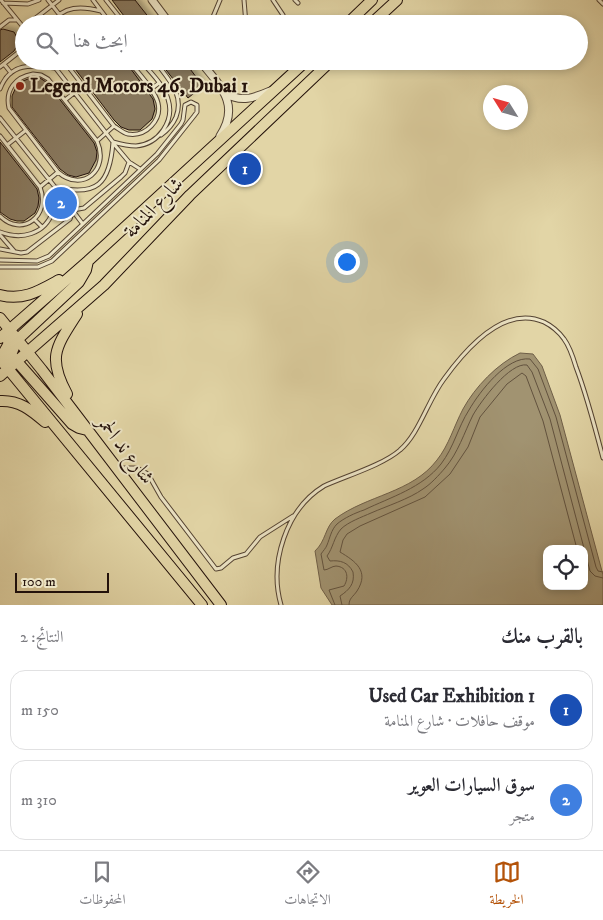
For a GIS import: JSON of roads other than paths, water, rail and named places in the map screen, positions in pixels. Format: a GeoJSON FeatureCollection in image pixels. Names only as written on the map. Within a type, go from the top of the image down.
{"type":"FeatureCollection","features":[{"type":"Feature","properties":{"kind":"main road"},"geometry":{"type":"LineString","coordinates":[[356,15],[372,0]]}},
{"type":"Feature","properties":{"kind":"main road"},"geometry":{"type":"LineString","coordinates":[[381,15],[397,0]]}},
{"type":"Feature","properties":{"kind":"main road","name":"شارع المنامة"},"geometry":{"type":"LineString","coordinates":[[9,330],[88,261],[297,70]]}},
{"type":"Feature","properties":{"kind":"main road","name":"شارع المنامة"},"geometry":{"type":"LineString","coordinates":[[28,352],[84,304],[190,195],[322,70]]}},
{"type":"Feature","properties":{"kind":"main road"},"geometry":{"type":"LineString","coordinates":[[7,348],[80,282],[88,261]]}},
{"type":"Feature","properties":{"kind":"main road"},"geometry":{"type":"LineString","coordinates":[[0,294],[12,297],[31,295],[77,270]]}},
{"type":"Feature","properties":{"kind":"main road"},"geometry":{"type":"LineString","coordinates":[[0,318],[9,330],[7,348],[72,424],[79,428],[84,426],[58,376],[55,357],[60,340],[84,304]]}},
{"type":"Feature","properties":{"kind":"main road"},"geometry":{"type":"LineString","coordinates":[[7,348],[28,352]]}},
{"type":"Feature","properties":{"kind":"main road","name":"شارع ند الحمر"},"geometry":{"type":"LineString","coordinates":[[7,348],[4,373],[22,386],[202,605]]}},
{"type":"Feature","properties":{"kind":"main road","name":"شارع ند الحمر"},"geometry":{"type":"LineString","coordinates":[[28,352],[221,605]]}},
{"type":"Feature","properties":{"kind":"main road"},"geometry":{"type":"LineString","coordinates":[[0,401],[12,402],[27,408],[64,436]]}},
{"type":"Feature","properties":{"kind":"street"},"geometry":{"type":"LineString","coordinates":[[152,0],[163,15]]}},
{"type":"Feature","properties":{"kind":"street"},"geometry":{"type":"LineString","coordinates":[[207,70],[225,93],[228,102],[229,117],[224,131],[214,145]]}},
{"type":"Feature","properties":{"kind":"street"},"geometry":{"type":"LineString","coordinates":[[225,93],[234,98],[249,99],[278,88]]}},
{"type":"Feature","properties":{"kind":"lane"},"geometry":{"type":"LineString","coordinates":[[2,1],[28,4],[39,0]]}},
{"type":"Feature","properties":{"kind":"lane"},"geometry":{"type":"LineString","coordinates":[[48,0],[59,14],[82,7],[101,11]]}},
{"type":"Feature","properties":{"kind":"lane"},"geometry":{"type":"LineString","coordinates":[[39,15],[59,0]]}},
{"type":"Feature","properties":{"kind":"lane"},"geometry":{"type":"LineString","coordinates":[[93,0],[104,15]]}},
{"type":"Feature","properties":{"kind":"lane"},"geometry":{"type":"LineString","coordinates":[[106,0],[118,15]]}},
{"type":"Feature","properties":{"kind":"lane"},"geometry":{"type":"LineString","coordinates":[[214,15],[220,0]]}},
{"type":"Feature","properties":{"kind":"lane"},"geometry":{"type":"LineString","coordinates":[[244,0],[245,15]]}},
{"type":"Feature","properties":{"kind":"lane"},"geometry":{"type":"LineString","coordinates":[[273,0],[283,15]]}},
{"type":"Feature","properties":{"kind":"lane"},"geometry":{"type":"LineString","coordinates":[[599,0],[603,4]]}},
{"type":"Feature","properties":{"kind":"lane"},"geometry":{"type":"LineString","coordinates":[[2,1],[15,17]]}},
{"type":"Feature","properties":{"kind":"lane"},"geometry":{"type":"LineString","coordinates":[[0,27],[9,20],[15,20]]}},
{"type":"Feature","properties":{"kind":"lane"},"geometry":{"type":"LineString","coordinates":[[0,67],[15,55]]}},
{"type":"Feature","properties":{"kind":"lane"},"geometry":{"type":"LineString","coordinates":[[4,64],[11,73]]}},
{"type":"Feature","properties":{"kind":"lane"},"geometry":{"type":"LineString","coordinates":[[0,89],[6,78],[17,70]]}},
{"type":"Feature","properties":{"kind":"lane"},"geometry":{"type":"LineString","coordinates":[[57,70],[129,162],[140,169]]}},
{"type":"Feature","properties":{"kind":"lane"},"geometry":{"type":"LineString","coordinates":[[71,70],[114,126],[128,134],[143,132],[149,128],[154,123],[159,109],[158,102],[151,89],[136,70]]}},
{"type":"Feature","properties":{"kind":"lane"},"geometry":{"type":"LineString","coordinates":[[148,70],[169,99],[170,109],[166,127],[158,136]]}},
{"type":"Feature","properties":{"kind":"lane"},"geometry":{"type":"LineString","coordinates":[[113,142],[135,146],[144,144],[170,127],[177,113],[176,90],[161,70]]}},
{"type":"Feature","properties":{"kind":"lane"},"geometry":{"type":"LineString","coordinates":[[33,74],[41,75],[48,79],[97,141],[101,156],[97,169],[80,180],[66,178],[58,172],[25,131],[9,108],[9,92],[18,79],[33,74]]}},
{"type":"Feature","properties":{"kind":"lane"},"geometry":{"type":"LineString","coordinates":[[151,89],[159,83]]}},
{"type":"Feature","properties":{"kind":"lane"},"geometry":{"type":"LineString","coordinates":[[65,100],[83,86]]}},
{"type":"Feature","properties":{"kind":"lane"},"geometry":{"type":"LineString","coordinates":[[0,260],[31,262],[43,259],[157,154],[181,124],[185,104],[194,103],[197,108],[194,116],[163,156],[52,261],[38,267],[0,267]]}},
{"type":"Feature","properties":{"kind":"lane"},"geometry":{"type":"LineString","coordinates":[[0,118],[82,223]]}},
{"type":"Feature","properties":{"kind":"lane"},"geometry":{"type":"LineString","coordinates":[[97,141],[114,126]]}},
{"type":"Feature","properties":{"kind":"lane"},"geometry":{"type":"LineString","coordinates":[[7,145],[25,131]]}},
{"type":"Feature","properties":{"kind":"lane"},"geometry":{"type":"LineString","coordinates":[[0,136],[40,187],[44,196],[42,209],[34,219],[21,225],[0,218]]}},
{"type":"Feature","properties":{"kind":"lane"},"geometry":{"type":"LineString","coordinates":[[55,187],[76,191],[84,190],[99,183],[109,170],[112,162],[113,142]]}},
{"type":"Feature","properties":{"kind":"lane"},"geometry":{"type":"LineString","coordinates":[[73,210],[84,208],[121,177],[128,168],[129,162]]}},
{"type":"Feature","properties":{"kind":"lane"},"geometry":{"type":"LineString","coordinates":[[40,187],[58,172]]}},
{"type":"Feature","properties":{"kind":"lane"},"geometry":{"type":"LineString","coordinates":[[0,233],[19,236],[31,234],[42,227],[53,210],[55,187]]}},
{"type":"Feature","properties":{"kind":"lane"},"geometry":{"type":"LineString","coordinates":[[0,249],[24,253],[30,250],[70,219],[73,210]]}},
{"type":"Feature","properties":{"kind":"lane"},"geometry":{"type":"LineString","coordinates":[[34,219],[42,227]]}},
{"type":"Feature","properties":{"kind":"lane"},"geometry":{"type":"LineString","coordinates":[[0,233],[14,252]]}},
{"type":"Feature","properties":{"kind":"lane"},"geometry":{"type":"LineString","coordinates":[[281,605],[276,579],[277,566],[284,540],[294,515],[300,506],[316,491],[388,458],[408,443],[430,400],[458,362],[492,329],[502,322],[513,318],[537,319],[558,331],[565,340],[585,391],[603,458]]}},
{"type":"Feature","properties":{"kind":"lane"},"geometry":{"type":"LineString","coordinates":[[116,468],[137,468],[148,474],[161,496],[216,569],[221,568],[233,558],[246,554],[260,537],[294,515]]}},
{"type":"Feature","properties":{"kind":"water"},"geometry":{"type":"Polygon","coordinates":[[[520,353],[533,354],[542,366],[560,415],[603,575],[603,605],[332,605],[321,588],[315,551],[332,522],[361,504],[402,487],[427,471],[445,448],[463,409],[474,393],[487,377],[503,363],[520,353]]]}},
{"type":"Feature","properties":{"kind":"place","name":"Legend Motors 46, Dubai 1"},"geometry":{"type":"Point","coordinates":[20,86]}},
{"type":"Feature","properties":{"kind":"place","name":"Used Car Exhibition 1"},"geometry":{"type":"Point","coordinates":[245,169]}},
{"type":"Feature","properties":{"kind":"place","name":"سوق السيارات العوير"},"geometry":{"type":"Point","coordinates":[61,203]}}]}
